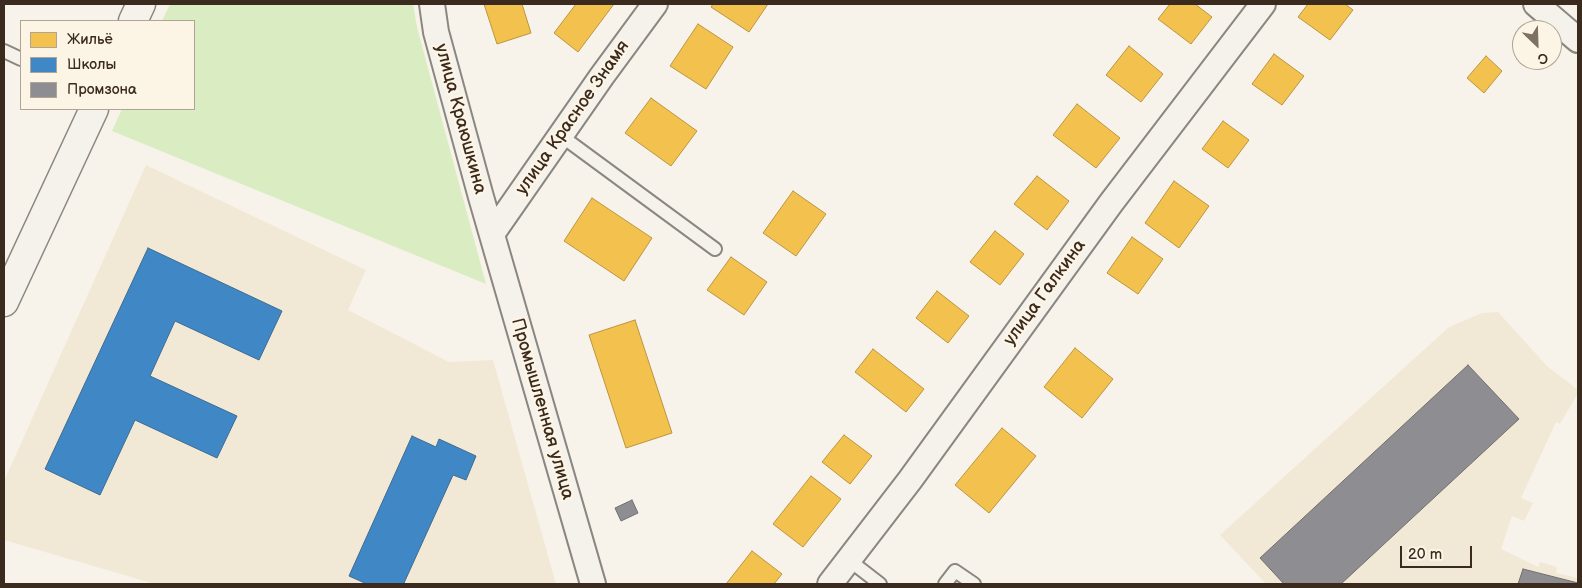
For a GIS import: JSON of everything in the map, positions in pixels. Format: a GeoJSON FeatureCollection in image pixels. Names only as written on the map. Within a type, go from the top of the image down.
{"type":"FeatureCollection","features":[{"type":"Feature","properties":{"kind":"main road"},"geometry":{"type":"LineString","coordinates":[[133,20],[141,4]]}},
{"type":"Feature","properties":{"kind":"main road"},"geometry":{"type":"LineString","coordinates":[[4,302],[94,110]]}},
{"type":"Feature","properties":{"kind":"street","name":"улица Краюшкина"},"geometry":{"type":"LineString","coordinates":[[432,4],[436,32],[492,234]]}},
{"type":"Feature","properties":{"kind":"street","name":"улица Красное Знамя"},"geometry":{"type":"LineString","coordinates":[[492,234],[654,4]]}},
{"type":"Feature","properties":{"kind":"street","name":"улица Галкина"},"geometry":{"type":"LineString","coordinates":[[830,584],[910,480],[1111,203],[1263,4]]}},
{"type":"Feature","properties":{"kind":"street"},"geometry":{"type":"LineString","coordinates":[[1536,4],[1578,40]]}},
{"type":"Feature","properties":{"kind":"street","name":"Промышленная улица"},"geometry":{"type":"LineString","coordinates":[[492,234],[593,584]]}},
{"type":"Feature","properties":{"kind":"lane"},"geometry":{"type":"LineString","coordinates":[[4,51],[20,59]]}},
{"type":"Feature","properties":{"kind":"lane"},"geometry":{"type":"LineString","coordinates":[[560,135],[715,249]]}},
{"type":"Feature","properties":{"kind":"lane"},"geometry":{"type":"LineString","coordinates":[[849,560],[880,584]]}},
{"type":"Feature","properties":{"kind":"lane"},"geometry":{"type":"LineString","coordinates":[[946,584],[955,571],[974,584]]}},
{"type":"Feature","properties":{"kind":"shaded area"},"geometry":{"type":"Polygon","coordinates":[[[146,165],[366,270],[348,310],[449,362],[493,360],[556,584],[155,584],[4,540],[4,481],[146,165]]]}},
{"type":"Feature","properties":{"kind":"shaded area"},"geometry":{"type":"Polygon","coordinates":[[[1498,312],[1547,366],[1578,390],[1560,424],[1556,422],[1521,498],[1533,503],[1524,521],[1512,516],[1501,549],[1538,567],[1540,562],[1557,567],[1556,573],[1578,578],[1578,584],[1266,584],[1220,535],[1449,327],[1482,313],[1498,312]]]}},
{"type":"Feature","properties":{"kind":"green space"},"geometry":{"type":"Polygon","coordinates":[[[170,4],[413,4],[417,27],[486,284],[112,131],[122,110],[195,110],[195,20],[162,20],[170,4]]]}},
{"type":"Feature","properties":{"kind":"building: Жильё"},"geometry":{"type":"Polygon","coordinates":[[[484,4],[522,4],[531,33],[497,44],[484,4]]]}},
{"type":"Feature","properties":{"kind":"building: Жильё"},"geometry":{"type":"Polygon","coordinates":[[[576,4],[614,4],[578,52],[554,33],[576,4]]]}},
{"type":"Feature","properties":{"kind":"building: Жильё"},"geometry":{"type":"Polygon","coordinates":[[[713,4],[768,4],[749,32],[711,7],[713,4]]]}},
{"type":"Feature","properties":{"kind":"building: Жильё"},"geometry":{"type":"Polygon","coordinates":[[[1170,4],[1195,4],[1212,17],[1191,44],[1158,19],[1170,4]]]}},
{"type":"Feature","properties":{"kind":"building: Жильё"},"geometry":{"type":"Polygon","coordinates":[[[1308,4],[1345,4],[1353,10],[1330,40],[1298,17],[1308,4]]]}},
{"type":"Feature","properties":{"kind":"building: Жильё"},"geometry":{"type":"Polygon","coordinates":[[[698,24],[733,47],[706,89],[670,66],[698,24]]]}},
{"type":"Feature","properties":{"kind":"building: Жильё"},"geometry":{"type":"Polygon","coordinates":[[[1129,46],[1163,74],[1141,102],[1106,75],[1129,46]]]}},
{"type":"Feature","properties":{"kind":"building: Жильё"},"geometry":{"type":"Polygon","coordinates":[[[1274,54],[1304,76],[1282,105],[1252,84],[1274,54]]]}},
{"type":"Feature","properties":{"kind":"building: Жильё"},"geometry":{"type":"Polygon","coordinates":[[[1486,56],[1502,71],[1484,93],[1467,78],[1486,56]]]}},
{"type":"Feature","properties":{"kind":"building: Жильё"},"geometry":{"type":"Polygon","coordinates":[[[651,98],[697,131],[671,166],[625,133],[651,98]]]}},
{"type":"Feature","properties":{"kind":"building: Жильё"},"geometry":{"type":"Polygon","coordinates":[[[1077,104],[1120,138],[1096,168],[1053,135],[1077,104]]]}},
{"type":"Feature","properties":{"kind":"building: Жильё"},"geometry":{"type":"Polygon","coordinates":[[[1223,121],[1249,140],[1228,168],[1202,149],[1223,121]]]}},
{"type":"Feature","properties":{"kind":"building: Жильё"},"geometry":{"type":"Polygon","coordinates":[[[1037,176],[1069,201],[1047,230],[1014,204],[1037,176]]]}},
{"type":"Feature","properties":{"kind":"building: Жильё"},"geometry":{"type":"Polygon","coordinates":[[[1174,181],[1209,206],[1179,248],[1145,223],[1174,181]]]}},
{"type":"Feature","properties":{"kind":"building: Жильё"},"geometry":{"type":"Polygon","coordinates":[[[793,191],[826,214],[796,256],[763,233],[793,191]]]}},
{"type":"Feature","properties":{"kind":"building: Жильё"},"geometry":{"type":"Polygon","coordinates":[[[592,198],[652,238],[624,281],[564,241],[592,198]]]}},
{"type":"Feature","properties":{"kind":"building: Жильё"},"geometry":{"type":"Polygon","coordinates":[[[995,231],[1024,254],[1000,285],[970,262],[995,231]]]}},
{"type":"Feature","properties":{"kind":"building: Жильё"},"geometry":{"type":"Polygon","coordinates":[[[1132,237],[1163,259],[1138,294],[1107,273],[1132,237]]]}},
{"type":"Feature","properties":{"kind":"building: Жильё"},"geometry":{"type":"Polygon","coordinates":[[[731,257],[767,282],[744,315],[707,290],[731,257]]]}},
{"type":"Feature","properties":{"kind":"building: Жильё"},"geometry":{"type":"Polygon","coordinates":[[[937,291],[969,316],[948,343],[916,318],[937,291]]]}},
{"type":"Feature","properties":{"kind":"building: Жильё"},"geometry":{"type":"Polygon","coordinates":[[[635,320],[672,433],[626,448],[589,335],[635,320]]]}},
{"type":"Feature","properties":{"kind":"building: Жильё"},"geometry":{"type":"Polygon","coordinates":[[[1075,348],[1113,379],[1082,418],[1044,387],[1075,348]]]}},
{"type":"Feature","properties":{"kind":"building: Жильё"},"geometry":{"type":"Polygon","coordinates":[[[873,349],[924,389],[906,412],[855,372],[873,349]]]}},
{"type":"Feature","properties":{"kind":"building: Жильё"},"geometry":{"type":"Polygon","coordinates":[[[1002,428],[1036,456],[989,513],[955,485],[1002,428]]]}},
{"type":"Feature","properties":{"kind":"building: Жильё"},"geometry":{"type":"Polygon","coordinates":[[[844,435],[872,456],[850,484],[822,462],[844,435]]]}},
{"type":"Feature","properties":{"kind":"building: Жильё"},"geometry":{"type":"Polygon","coordinates":[[[811,476],[841,499],[803,547],[773,524],[811,476]]]}},
{"type":"Feature","properties":{"kind":"building: Жильё"},"geometry":{"type":"Polygon","coordinates":[[[752,551],[782,574],[774,584],[726,584],[752,551]]]}},
{"type":"Feature","properties":{"kind":"building: Школы"},"geometry":{"type":"Polygon","coordinates":[[[148,248],[282,311],[259,360],[175,321],[150,376],[237,416],[217,458],[135,420],[100,495],[45,469],[148,248]]]}},
{"type":"Feature","properties":{"kind":"building: Школы"},"geometry":{"type":"Polygon","coordinates":[[[412,436],[436,447],[439,439],[476,456],[466,480],[453,475],[404,583],[406,584],[367,584],[349,576],[412,436]]]}},
{"type":"Feature","properties":{"kind":"building: Промзона"},"geometry":{"type":"Polygon","coordinates":[[[1468,365],[1519,419],[1341,584],[1284,584],[1260,558],[1468,365]]]}},
{"type":"Feature","properties":{"kind":"building: Промзона"},"geometry":{"type":"Polygon","coordinates":[[[632,500],[638,513],[621,521],[615,508],[632,500]]]}},
{"type":"Feature","properties":{"kind":"building: Промзона"},"geometry":{"type":"Polygon","coordinates":[[[1523,569],[1578,583],[1578,584],[1518,584],[1523,569]]]}}]}
